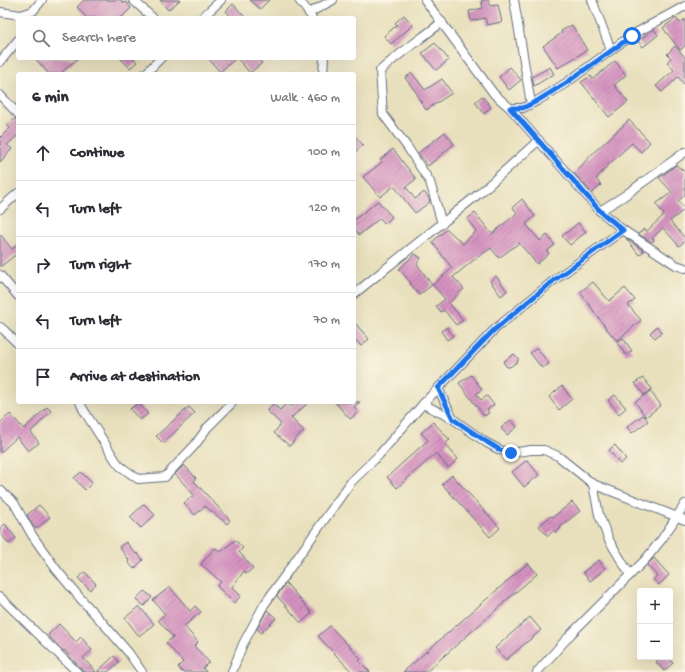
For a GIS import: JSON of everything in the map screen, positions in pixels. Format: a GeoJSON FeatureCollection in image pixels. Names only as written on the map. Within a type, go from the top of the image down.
{"type":"FeatureCollection","features":[{"type":"Feature","properties":{"kind":"street"},"geometry":{"type":"LineString","coordinates":[[0,12],[21,15],[33,11],[42,0]]}},
{"type":"Feature","properties":{"kind":"street"},"geometry":{"type":"LineString","coordinates":[[133,0],[151,16]]}},
{"type":"Feature","properties":{"kind":"street"},"geometry":{"type":"LineString","coordinates":[[204,16],[221,0]]}},
{"type":"Feature","properties":{"kind":"street"},"geometry":{"type":"LineString","coordinates":[[299,0],[311,16],[333,0]]}},
{"type":"Feature","properties":{"kind":"street"},"geometry":{"type":"LineString","coordinates":[[425,0],[494,94],[510,108],[539,140],[600,211],[623,230],[676,266],[685,268]]}},
{"type":"Feature","properties":{"kind":"street"},"geometry":{"type":"LineString","coordinates":[[514,0],[531,104]]}},
{"type":"Feature","properties":{"kind":"street"},"geometry":{"type":"LineString","coordinates":[[592,0],[611,50]]}},
{"type":"Feature","properties":{"kind":"street"},"geometry":{"type":"LineString","coordinates":[[510,108],[523,108],[531,104],[566,83],[632,36],[685,6]]}},
{"type":"Feature","properties":{"kind":"street"},"geometry":{"type":"LineString","coordinates":[[442,22],[393,59],[380,71],[383,114],[408,148],[430,182],[442,224]]}},
{"type":"Feature","properties":{"kind":"street"},"geometry":{"type":"LineString","coordinates":[[0,62],[16,42]]}},
{"type":"Feature","properties":{"kind":"street"},"geometry":{"type":"LineString","coordinates":[[147,72],[159,60]]}},
{"type":"Feature","properties":{"kind":"street"},"geometry":{"type":"LineString","coordinates":[[323,72],[324,60]]}},
{"type":"Feature","properties":{"kind":"street"},"geometry":{"type":"LineString","coordinates":[[0,95],[16,112]]}},
{"type":"Feature","properties":{"kind":"street"},"geometry":{"type":"LineString","coordinates":[[356,292],[486,188],[539,140]]}},
{"type":"Feature","properties":{"kind":"street"},"geometry":{"type":"LineString","coordinates":[[600,211],[624,196],[685,152]]}},
{"type":"Feature","properties":{"kind":"street"},"geometry":{"type":"LineString","coordinates":[[1,206],[16,195]]}},
{"type":"Feature","properties":{"kind":"street"},"geometry":{"type":"LineString","coordinates":[[232,672],[243,644],[264,605],[351,482],[379,455],[423,404],[494,330],[553,281],[623,230]]}},
{"type":"Feature","properties":{"kind":"street"},"geometry":{"type":"LineString","coordinates":[[0,275],[16,294]]}},
{"type":"Feature","properties":{"kind":"street"},"geometry":{"type":"LineString","coordinates":[[0,328],[16,342]]}},
{"type":"Feature","properties":{"kind":"street"},"geometry":{"type":"LineString","coordinates":[[438,388],[453,419]]}},
{"type":"Feature","properties":{"kind":"street"},"geometry":{"type":"LineString","coordinates":[[84,404],[116,461],[120,466],[138,479],[166,477],[195,445],[207,428],[231,404]]}},
{"type":"Feature","properties":{"kind":"street"},"geometry":{"type":"LineString","coordinates":[[423,404],[453,419],[500,450],[511,453],[544,450],[558,456],[593,484],[685,520]]}},
{"type":"Feature","properties":{"kind":"street"},"geometry":{"type":"LineString","coordinates":[[593,484],[600,515],[609,540],[630,575]]}},
{"type":"Feature","properties":{"kind":"street"},"geometry":{"type":"LineString","coordinates":[[0,490],[14,503],[32,535],[56,569],[128,652],[142,672]]}},
{"type":"Feature","properties":{"kind":"street"},"geometry":{"type":"LineString","coordinates":[[537,672],[571,634],[645,560],[662,539],[685,504]]}},
{"type":"Feature","properties":{"kind":"street"},"geometry":{"type":"LineString","coordinates":[[0,597],[77,672]]}},
{"type":"Feature","properties":{"kind":"building"},"geometry":{"type":"Polygon","coordinates":[[[84,0],[121,0],[124,3],[126,2],[131,8],[123,16],[85,16],[77,7],[84,0]]]}},
{"type":"Feature","properties":{"kind":"building"},"geometry":{"type":"Polygon","coordinates":[[[160,0],[180,0],[168,10],[160,0]]]}},
{"type":"Feature","properties":{"kind":"building"},"geometry":{"type":"Polygon","coordinates":[[[250,0],[269,0],[260,9],[250,0]]]}},
{"type":"Feature","properties":{"kind":"building"},"geometry":{"type":"Polygon","coordinates":[[[489,0],[490,6],[498,5],[502,22],[487,25],[485,18],[471,21],[469,11],[483,8],[481,1],[489,0]]]}},
{"type":"Feature","properties":{"kind":"building"},"geometry":{"type":"Polygon","coordinates":[[[233,4],[244,16],[230,16],[226,11],[233,4]]]}},
{"type":"Feature","properties":{"kind":"building"},"geometry":{"type":"Polygon","coordinates":[[[404,15],[413,25],[391,44],[384,36],[397,25],[395,23],[404,15]]]}},
{"type":"Feature","properties":{"kind":"building"},"geometry":{"type":"Polygon","coordinates":[[[676,18],[680,23],[685,19],[685,46],[680,50],[663,28],[676,18]]]}},
{"type":"Feature","properties":{"kind":"building"},"geometry":{"type":"Polygon","coordinates":[[[572,25],[587,50],[558,68],[543,46],[562,33],[561,31],[572,25]]]}},
{"type":"Feature","properties":{"kind":"building"},"geometry":{"type":"Polygon","coordinates":[[[654,29],[658,35],[643,47],[638,41],[654,29]]]}},
{"type":"Feature","properties":{"kind":"building"},"geometry":{"type":"Polygon","coordinates":[[[435,43],[449,60],[436,70],[422,53],[435,43]]]}},
{"type":"Feature","properties":{"kind":"building"},"geometry":{"type":"Polygon","coordinates":[[[675,46],[685,57],[685,85],[678,77],[662,92],[656,86],[674,70],[667,62],[671,58],[667,54],[675,46]]]}},
{"type":"Feature","properties":{"kind":"building"},"geometry":{"type":"Polygon","coordinates":[[[37,60],[76,60],[62,72],[47,72],[37,60]]]}},
{"type":"Feature","properties":{"kind":"building"},"geometry":{"type":"Polygon","coordinates":[[[122,60],[135,60],[137,62],[130,68],[122,60]]]}},
{"type":"Feature","properties":{"kind":"building"},"geometry":{"type":"Polygon","coordinates":[[[210,60],[234,60],[220,72],[210,60]]]}},
{"type":"Feature","properties":{"kind":"building"},"geometry":{"type":"Polygon","coordinates":[[[239,60],[259,60],[262,63],[249,72],[239,60]]]}},
{"type":"Feature","properties":{"kind":"building"},"geometry":{"type":"Polygon","coordinates":[[[615,61],[626,75],[614,85],[628,102],[609,117],[581,82],[591,76],[593,79],[615,61]]]}},
{"type":"Feature","properties":{"kind":"building"},"geometry":{"type":"Polygon","coordinates":[[[510,67],[521,80],[509,90],[499,77],[510,67]]]}},
{"type":"Feature","properties":{"kind":"building"},"geometry":{"type":"Polygon","coordinates":[[[550,67],[554,74],[534,86],[532,77],[550,67]]]}},
{"type":"Feature","properties":{"kind":"building"},"geometry":{"type":"Polygon","coordinates":[[[412,73],[425,90],[442,79],[452,93],[426,110],[417,96],[418,95],[405,78],[412,73]]]}},
{"type":"Feature","properties":{"kind":"building"},"geometry":{"type":"Polygon","coordinates":[[[482,96],[491,107],[484,114],[475,102],[482,96]]]}},
{"type":"Feature","properties":{"kind":"building"},"geometry":{"type":"Polygon","coordinates":[[[16,119],[16,137],[7,145],[12,149],[0,162],[0,138],[10,128],[7,125],[16,119]]]}},
{"type":"Feature","properties":{"kind":"building"},"geometry":{"type":"Polygon","coordinates":[[[629,120],[650,142],[641,152],[632,143],[610,163],[596,179],[601,185],[592,193],[574,173],[593,153],[629,120]]]}},
{"type":"Feature","properties":{"kind":"building"},"geometry":{"type":"Polygon","coordinates":[[[445,132],[454,144],[428,166],[418,153],[445,132]]]}},
{"type":"Feature","properties":{"kind":"building"},"geometry":{"type":"Polygon","coordinates":[[[356,137],[363,145],[356,151],[356,137]]]}},
{"type":"Feature","properties":{"kind":"building"},"geometry":{"type":"Polygon","coordinates":[[[393,149],[416,179],[406,187],[415,199],[424,192],[429,198],[430,202],[415,213],[394,186],[380,197],[363,177],[382,162],[380,160],[393,149]]]}},
{"type":"Feature","properties":{"kind":"building"},"geometry":{"type":"Polygon","coordinates":[[[676,165],[685,172],[685,195],[678,201],[685,209],[670,221],[685,238],[685,241],[679,246],[663,228],[652,238],[654,240],[652,242],[638,234],[644,229],[647,231],[664,215],[656,204],[672,192],[659,178],[676,165]]]}},
{"type":"Feature","properties":{"kind":"building"},"geometry":{"type":"Polygon","coordinates":[[[522,199],[535,216],[526,224],[540,241],[547,235],[555,245],[547,251],[549,254],[537,264],[519,243],[499,258],[491,248],[475,259],[453,277],[464,289],[449,303],[463,320],[456,325],[444,310],[441,312],[436,306],[445,299],[433,285],[452,268],[432,242],[447,229],[463,244],[476,231],[467,219],[475,213],[492,234],[517,213],[513,207],[522,199]]]}},
{"type":"Feature","properties":{"kind":"building"},"geometry":{"type":"Polygon","coordinates":[[[378,201],[392,217],[385,224],[380,218],[359,235],[356,231],[356,218],[378,201]]]}},
{"type":"Feature","properties":{"kind":"building"},"geometry":{"type":"Polygon","coordinates":[[[578,223],[586,232],[570,245],[562,236],[578,223]]]}},
{"type":"Feature","properties":{"kind":"building"},"geometry":{"type":"Polygon","coordinates":[[[0,234],[12,249],[16,246],[16,255],[0,267],[0,234]]]}},
{"type":"Feature","properties":{"kind":"building"},"geometry":{"type":"Polygon","coordinates":[[[626,238],[644,251],[639,255],[626,238]]]}},
{"type":"Feature","properties":{"kind":"building"},"geometry":{"type":"Polygon","coordinates":[[[415,254],[421,258],[417,264],[432,285],[419,295],[399,269],[415,254]]]}},
{"type":"Feature","properties":{"kind":"building"},"geometry":{"type":"Polygon","coordinates":[[[496,276],[507,291],[501,296],[490,281],[496,276]]]}},
{"type":"Feature","properties":{"kind":"building"},"geometry":{"type":"Polygon","coordinates":[[[593,282],[609,301],[625,288],[635,300],[628,305],[641,320],[617,341],[580,292],[593,282]]]}},
{"type":"Feature","properties":{"kind":"building"},"geometry":{"type":"Polygon","coordinates":[[[356,324],[369,339],[361,346],[356,340],[356,324]]]}},
{"type":"Feature","properties":{"kind":"building"},"geometry":{"type":"Polygon","coordinates":[[[657,326],[662,332],[655,338],[650,333],[657,326]]]}},
{"type":"Feature","properties":{"kind":"building"},"geometry":{"type":"Polygon","coordinates":[[[447,327],[453,336],[447,340],[441,331],[447,327]]]}},
{"type":"Feature","properties":{"kind":"building"},"geometry":{"type":"Polygon","coordinates":[[[623,338],[632,351],[626,355],[617,343],[623,338]]]}},
{"type":"Feature","properties":{"kind":"building"},"geometry":{"type":"Polygon","coordinates":[[[537,348],[549,364],[542,368],[530,353],[537,348]]]}},
{"type":"Feature","properties":{"kind":"building"},"geometry":{"type":"Polygon","coordinates":[[[514,354],[518,358],[518,361],[510,367],[507,367],[503,362],[514,354]]]}},
{"type":"Feature","properties":{"kind":"building"},"geometry":{"type":"Polygon","coordinates":[[[471,375],[482,389],[476,394],[481,400],[487,396],[494,405],[487,410],[489,413],[484,416],[459,383],[471,375]]]}},
{"type":"Feature","properties":{"kind":"building"},"geometry":{"type":"Polygon","coordinates":[[[643,378],[652,389],[644,395],[635,383],[643,378]]]}},
{"type":"Feature","properties":{"kind":"building"},"geometry":{"type":"Polygon","coordinates":[[[562,386],[572,399],[559,410],[549,397],[562,386]]]}},
{"type":"Feature","properties":{"kind":"building"},"geometry":{"type":"Polygon","coordinates":[[[650,391],[661,405],[646,417],[635,402],[650,391]]]}},
{"type":"Feature","properties":{"kind":"building"},"geometry":{"type":"Polygon","coordinates":[[[615,395],[626,408],[619,414],[608,400],[615,395]]]}},
{"type":"Feature","properties":{"kind":"building"},"geometry":{"type":"Polygon","coordinates":[[[356,402],[360,402],[354,407],[358,412],[350,419],[337,404],[356,404],[356,402]]]}},
{"type":"Feature","properties":{"kind":"building"},"geometry":{"type":"Polygon","coordinates":[[[139,404],[148,414],[140,420],[130,409],[139,404]]]}},
{"type":"Feature","properties":{"kind":"building"},"geometry":{"type":"Polygon","coordinates":[[[273,404],[280,410],[286,404],[291,407],[294,404],[307,404],[291,418],[304,431],[290,446],[274,433],[281,424],[267,411],[273,404]]]}},
{"type":"Feature","properties":{"kind":"building"},"geometry":{"type":"Polygon","coordinates":[[[47,407],[51,411],[31,432],[39,443],[28,451],[17,437],[0,453],[0,423],[10,414],[24,429],[47,407]]]}},
{"type":"Feature","properties":{"kind":"building"},"geometry":{"type":"Polygon","coordinates":[[[189,407],[195,413],[163,443],[156,436],[189,407]]]}},
{"type":"Feature","properties":{"kind":"building"},"geometry":{"type":"Polygon","coordinates":[[[643,415],[648,421],[632,433],[627,427],[643,415]]]}},
{"type":"Feature","properties":{"kind":"building"},"geometry":{"type":"Polygon","coordinates":[[[511,420],[517,427],[507,435],[501,428],[511,420]]]}},
{"type":"Feature","properties":{"kind":"building"},"geometry":{"type":"Polygon","coordinates":[[[433,422],[450,440],[445,444],[458,459],[448,468],[436,453],[397,488],[387,477],[428,440],[421,433],[433,422]]]}},
{"type":"Feature","properties":{"kind":"building"},"geometry":{"type":"Polygon","coordinates":[[[615,445],[626,459],[620,464],[609,450],[615,445]]]}},
{"type":"Feature","properties":{"kind":"building"},"geometry":{"type":"Polygon","coordinates":[[[527,460],[539,475],[524,487],[512,472],[527,460]]]}},
{"type":"Feature","properties":{"kind":"building"},"geometry":{"type":"Polygon","coordinates":[[[184,465],[196,478],[194,481],[230,520],[227,524],[205,506],[195,515],[184,503],[194,495],[175,474],[184,465]]]}},
{"type":"Feature","properties":{"kind":"building"},"geometry":{"type":"Polygon","coordinates":[[[81,472],[92,483],[85,490],[74,478],[81,472]]]}},
{"type":"Feature","properties":{"kind":"building"},"geometry":{"type":"Polygon","coordinates":[[[452,475],[500,528],[490,537],[442,484],[452,475]]]}},
{"type":"Feature","properties":{"kind":"building"},"geometry":{"type":"Polygon","coordinates":[[[572,502],[580,511],[560,527],[561,528],[556,533],[554,530],[548,536],[539,526],[572,502]]]}},
{"type":"Feature","properties":{"kind":"building"},"geometry":{"type":"Polygon","coordinates":[[[144,504],[155,515],[141,528],[130,517],[144,504]]]}},
{"type":"Feature","properties":{"kind":"building"},"geometry":{"type":"Polygon","coordinates":[[[39,505],[50,517],[36,529],[27,515],[39,505]]]}},
{"type":"Feature","properties":{"kind":"building"},"geometry":{"type":"Polygon","coordinates":[[[5,524],[16,538],[9,544],[0,533],[0,528],[5,524]]]}},
{"type":"Feature","properties":{"kind":"building"},"geometry":{"type":"Polygon","coordinates":[[[235,540],[243,548],[239,552],[253,568],[246,574],[244,571],[232,587],[241,596],[234,603],[217,586],[221,582],[201,564],[215,548],[221,552],[235,540]]]}},
{"type":"Feature","properties":{"kind":"building"},"geometry":{"type":"Polygon","coordinates":[[[126,542],[143,560],[134,569],[119,547],[126,542]]]}},
{"type":"Feature","properties":{"kind":"building"},"geometry":{"type":"Polygon","coordinates":[[[654,558],[669,575],[659,585],[653,579],[657,576],[647,565],[654,558]]]}},
{"type":"Feature","properties":{"kind":"building"},"geometry":{"type":"Polygon","coordinates":[[[599,560],[605,569],[590,581],[583,572],[599,560]]]}},
{"type":"Feature","properties":{"kind":"building"},"geometry":{"type":"Polygon","coordinates":[[[528,563],[537,574],[426,672],[403,672],[528,563]]]}},
{"type":"Feature","properties":{"kind":"building"},"geometry":{"type":"Polygon","coordinates":[[[85,572],[96,584],[90,590],[78,578],[85,572]]]}},
{"type":"Feature","properties":{"kind":"building"},"geometry":{"type":"Polygon","coordinates":[[[286,583],[312,613],[301,623],[277,596],[286,583]]]}},
{"type":"Feature","properties":{"kind":"building"},"geometry":{"type":"Polygon","coordinates":[[[170,587],[190,611],[195,606],[201,612],[184,626],[198,642],[194,646],[209,662],[203,668],[206,672],[182,672],[178,667],[183,662],[166,643],[173,637],[158,620],[165,614],[153,600],[170,587]]]}},
{"type":"Feature","properties":{"kind":"building"},"geometry":{"type":"Polygon","coordinates":[[[144,591],[152,597],[144,606],[136,599],[144,591]]]}},
{"type":"Feature","properties":{"kind":"building"},"geometry":{"type":"Polygon","coordinates":[[[139,606],[154,624],[139,636],[125,618],[139,606]]]}},
{"type":"Feature","properties":{"kind":"building"},"geometry":{"type":"Polygon","coordinates":[[[267,610],[276,618],[261,633],[257,629],[267,610]]]}},
{"type":"Feature","properties":{"kind":"building"},"geometry":{"type":"Polygon","coordinates":[[[530,617],[541,630],[506,660],[495,648],[530,617]]]}},
{"type":"Feature","properties":{"kind":"building"},"geometry":{"type":"Polygon","coordinates":[[[59,624],[76,642],[81,637],[92,650],[83,658],[96,672],[84,672],[48,635],[59,624]]]}},
{"type":"Feature","properties":{"kind":"building"},"geometry":{"type":"Polygon","coordinates":[[[330,626],[361,659],[359,661],[370,672],[352,672],[318,636],[330,626]]]}},
{"type":"Feature","properties":{"kind":"building"},"geometry":{"type":"Polygon","coordinates":[[[114,656],[119,662],[108,672],[97,672],[114,656]]]}},
{"type":"Feature","properties":{"kind":"building"},"geometry":{"type":"Polygon","coordinates":[[[658,660],[670,660],[673,663],[664,671],[656,662],[658,660]]]}},
{"type":"Feature","properties":{"kind":"route"},"geometry":{"type":"LineString","coordinates":[[511,453],[500,450],[453,419],[438,388],[494,330],[553,281],[623,230],[600,211],[585,195],[510,108],[523,108],[537,101],[566,83],[632,36]]}}]}
